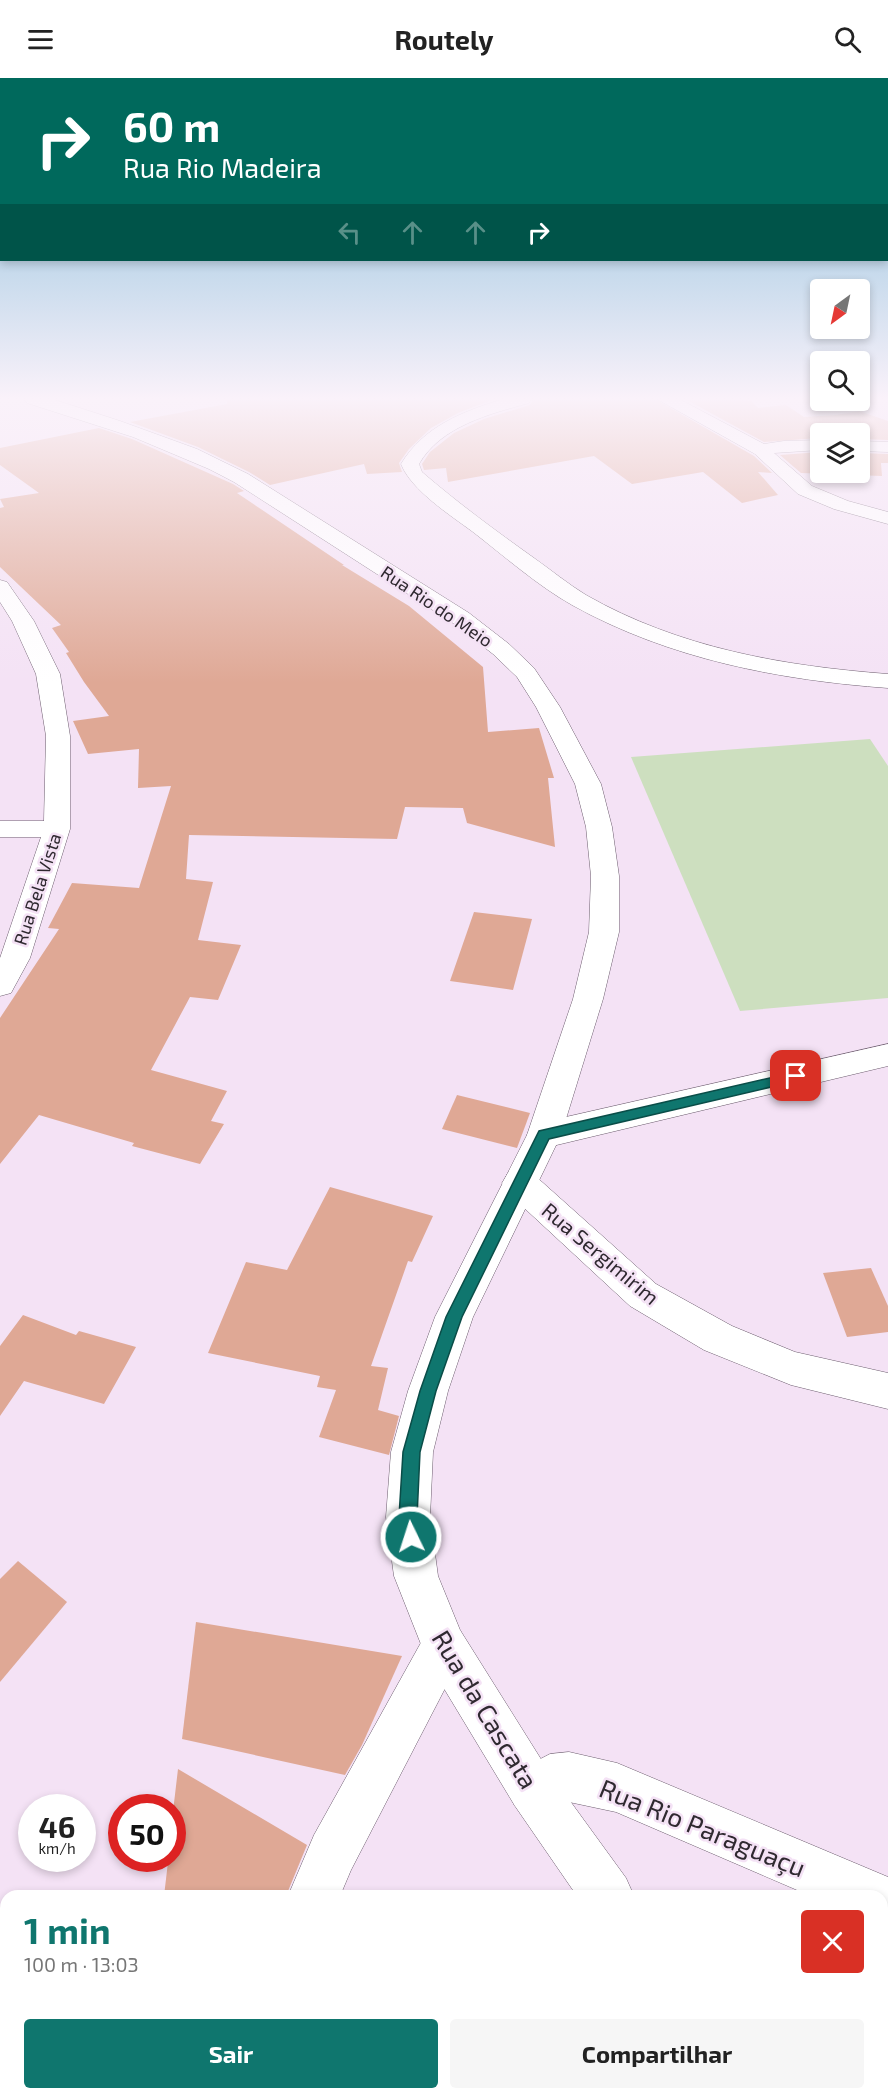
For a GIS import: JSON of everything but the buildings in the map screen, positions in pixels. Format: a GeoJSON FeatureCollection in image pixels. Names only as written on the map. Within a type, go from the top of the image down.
{"type":"FeatureCollection","features":[{"type":"Feature","properties":{"kind":"street","name":"Rua Rio do Meio"},"geometry":{"type":"LineString","coordinates":[[265,493],[461,618],[526,673],[548,707],[588,784],[599,826],[605,876],[604,932],[593,976],[544,1135]]}},
{"type":"Feature","properties":{"kind":"street"},"geometry":{"type":"LineString","coordinates":[[438,493],[481,529],[578,600],[603,612],[704,652],[745,663],[822,677],[888,681]]}},
{"type":"Feature","properties":{"kind":"street"},"geometry":{"type":"LineString","coordinates":[[813,493],[841,505],[888,518]]}},
{"type":"Feature","properties":{"kind":"street","name":"Rua Bela Vista"},"geometry":{"type":"LineString","coordinates":[[0,586],[23,621],[48,674],[58,736],[57,829],[23,937],[0,986]]}},
{"type":"Feature","properties":{"kind":"street"},"geometry":{"type":"LineString","coordinates":[[0,829],[57,829]]}},
{"type":"Feature","properties":{"kind":"street"},"geometry":{"type":"LineString","coordinates":[[544,1135],[888,1055]]}},
{"type":"Feature","properties":{"kind":"street","name":"Rua da Cascata"},"geometry":{"type":"LineString","coordinates":[[544,1135],[454,1317],[428,1391],[412,1452],[408,1517],[416,1576],[444,1646],[532,1789],[604,1890]]}},
{"type":"Feature","properties":{"kind":"street","name":"Rua Sergimirim"},"geometry":{"type":"LineString","coordinates":[[520,1182],[643,1295],[718,1338],[791,1368],[888,1391]]}},
{"type":"Feature","properties":{"kind":"street"},"geometry":{"type":"LineString","coordinates":[[317,1890],[332,1853],[444,1646]]}},
{"type":"Feature","properties":{"kind":"street","name":"Rua Rio Paraguaçu"},"geometry":{"type":"LineString","coordinates":[[532,1789],[550,1779],[569,1777],[617,1788],[858,1890]]}},
{"type":"Feature","properties":{"kind":"green space"},"geometry":{"type":"Polygon","coordinates":[[[870,739],[888,766],[888,998],[740,1011],[631,757],[870,739]]]}},
{"type":"Feature","properties":{"kind":"route"},"geometry":{"type":"LineString","coordinates":[[411,1537],[408,1517],[412,1452],[428,1391],[454,1317],[544,1135],[796,1076]]}}]}
